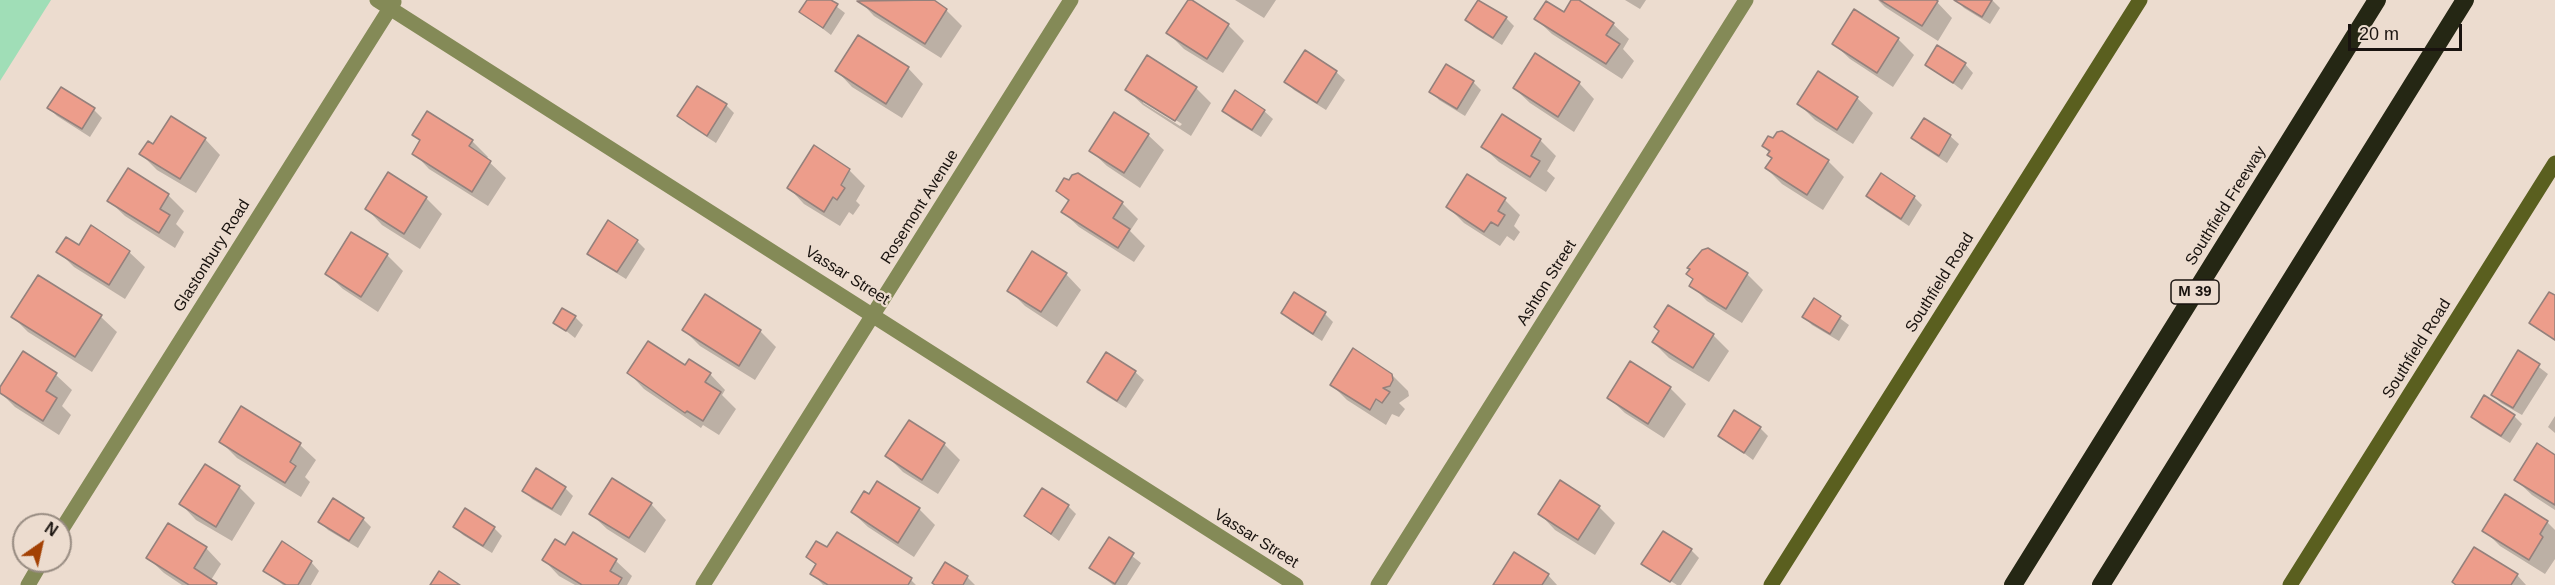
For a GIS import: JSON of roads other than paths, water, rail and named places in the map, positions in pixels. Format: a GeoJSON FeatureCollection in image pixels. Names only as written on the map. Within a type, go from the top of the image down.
{"type":"FeatureCollection","features":[{"type":"Feature","properties":{"kind":"highway","name":"Southfield Freeway"},"geometry":{"type":"LineString","coordinates":[[2013,585],[2377,0]]}},
{"type":"Feature","properties":{"kind":"highway"},"geometry":{"type":"LineString","coordinates":[[2101,585],[2465,0]]}},
{"type":"Feature","properties":{"kind":"main road","name":"Southfield Road"},"geometry":{"type":"LineString","coordinates":[[1771,585],[2140,0]]}},
{"type":"Feature","properties":{"kind":"main road","name":"Southfield Road"},"geometry":{"type":"LineString","coordinates":[[2290,585],[2555,164]]}},
{"type":"Feature","properties":{"kind":"street","name":"Rosemont Avenue"},"geometry":{"type":"LineString","coordinates":[[703,585],[1071,0]]}},
{"type":"Feature","properties":{"kind":"street","name":"Ashton Street"},"geometry":{"type":"LineString","coordinates":[[1378,585],[1746,0]]}},
{"type":"Feature","properties":{"kind":"street","name":"Vassar Street"},"geometry":{"type":"LineString","coordinates":[[387,3],[873,314],[1085,453],[1296,585]]}},
{"type":"Feature","properties":{"kind":"street","name":"Glastonbury Road"},"geometry":{"type":"LineString","coordinates":[[72,513],[387,3]]}}]}
